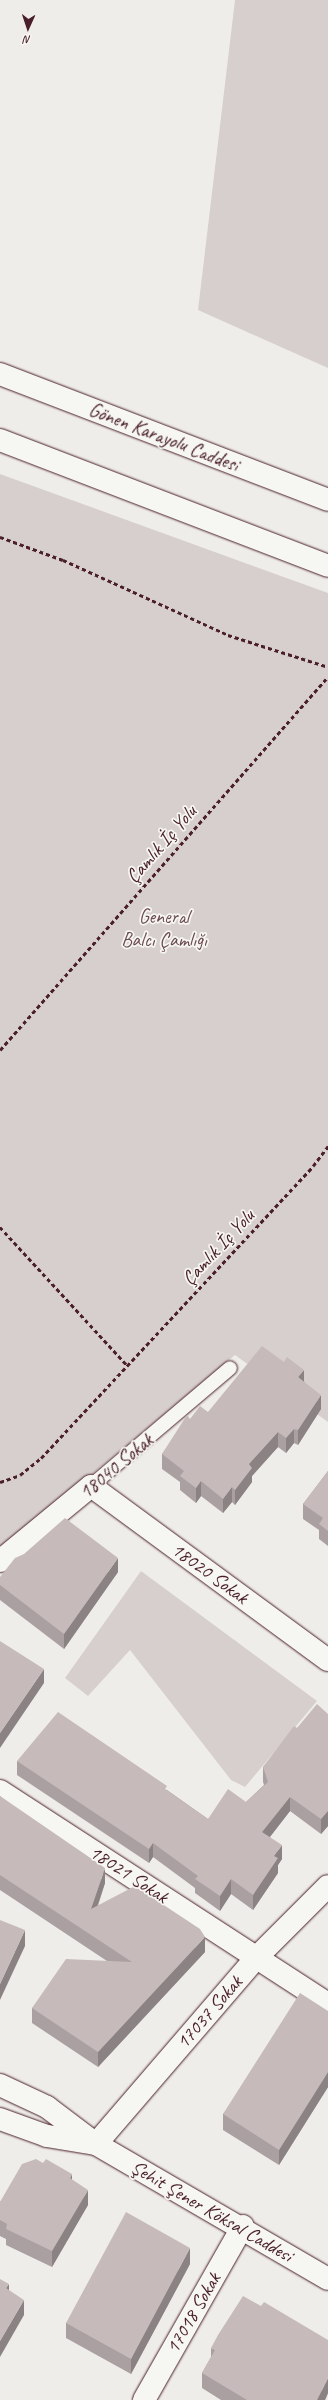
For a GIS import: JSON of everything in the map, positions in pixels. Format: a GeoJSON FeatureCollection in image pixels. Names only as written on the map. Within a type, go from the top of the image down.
{"type":"FeatureCollection","features":[{"type":"Feature","properties":{"kind":"main road","name":"Gönen Karayolu Caddesi"},"geometry":{"type":"LineString","coordinates":[[0,374],[328,500]]}},
{"type":"Feature","properties":{"kind":"main road"},"geometry":{"type":"LineString","coordinates":[[0,440],[323,563]]}},
{"type":"Feature","properties":{"kind":"main road","name":"18040 Sokak"},"geometry":{"type":"LineString","coordinates":[[0,1561],[92,1486]]}},
{"type":"Feature","properties":{"kind":"main road","name":"18020 Sokak"},"geometry":{"type":"LineString","coordinates":[[92,1486],[328,1660]]}},
{"type":"Feature","properties":{"kind":"main road","name":"18021 Sokak"},"geometry":{"type":"LineString","coordinates":[[0,1791],[328,2004]]}},
{"type":"Feature","properties":{"kind":"main road","name":"17037 Sokak"},"geometry":{"type":"LineString","coordinates":[[96,2144],[257,1957],[328,1886]]}},
{"type":"Feature","properties":{"kind":"main road","name":"Şehit Şener Köksal Caddesi"},"geometry":{"type":"LineString","coordinates":[[0,2085],[47,2107],[96,2144],[243,2226],[328,2279]]}},
{"type":"Feature","properties":{"kind":"main road","name":"Şehit Şener Köksal Caddesi"},"geometry":{"type":"LineString","coordinates":[[1,2121],[47,2136],[96,2144]]}},
{"type":"Feature","properties":{"kind":"main road","name":"17018 Sokak"},"geometry":{"type":"LineString","coordinates":[[144,2400],[243,2226]]}},
{"type":"Feature","properties":{"kind":"lane","name":"18040 Sokak"},"geometry":{"type":"LineString","coordinates":[[92,1486],[230,1368]]}},
{"type":"Feature","properties":{"kind":"path"},"geometry":{"type":"LineString","coordinates":[[0,536],[228,635],[328,667]]}},
{"type":"Feature","properties":{"kind":"path","name":"Çamlık İç Yolu"},"geometry":{"type":"LineString","coordinates":[[0,1050],[328,676]]}},
{"type":"Feature","properties":{"kind":"path","name":"Çamlık İç Yolu"},"geometry":{"type":"LineString","coordinates":[[0,1482],[20,1476],[41,1458],[328,1146]]}},
{"type":"Feature","properties":{"kind":"path"},"geometry":{"type":"LineString","coordinates":[[0,1227],[127,1365]]}},
{"type":"Feature","properties":{"kind":"green space"},"geometry":{"type":"Polygon","coordinates":[[[235,0],[328,0],[328,368],[198,310],[235,0]]]}},
{"type":"Feature","properties":{"kind":"green space","name":"General Balcı Çamlığı"},"geometry":{"type":"Polygon","coordinates":[[[0,474],[328,593],[328,1422],[235,1355],[0,1551],[0,474]]]}},
{"type":"Feature","properties":{"kind":"green space"},"geometry":{"type":"Polygon","coordinates":[[[141,1571],[317,1701],[245,1787],[231,1780],[130,1650],[88,1696],[65,1678],[141,1571]]]}},
{"type":"Feature","properties":{"kind":"building"},"geometry":{"type":"Polygon","coordinates":[[[262,1346],[284,1362],[287,1357],[304,1370],[298,1377],[321,1395],[298,1430],[294,1429],[286,1438],[278,1432],[249,1464],[252,1468],[235,1490],[232,1487],[223,1499],[201,1481],[196,1488],[180,1476],[184,1471],[162,1454],[187,1415],[190,1419],[200,1406],[208,1412],[262,1346]]]}},
{"type":"Feature","properties":{"kind":"building"},"geometry":{"type":"Polygon","coordinates":[[[328,1471],[328,1531],[319,1524],[323,1518],[303,1504],[328,1471]]]}},
{"type":"Feature","properties":{"kind":"building"},"geometry":{"type":"Polygon","coordinates":[[[65,1518],[118,1558],[64,1634],[0,1585],[0,1577],[15,1558],[24,1554],[65,1518]]]}},
{"type":"Feature","properties":{"kind":"building"},"geometry":{"type":"Polygon","coordinates":[[[0,1641],[44,1669],[0,1733],[0,1641]]]}},
{"type":"Feature","properties":{"kind":"building"},"geometry":{"type":"Polygon","coordinates":[[[317,1704],[328,1714],[328,1811],[321,1819],[290,1797],[262,1832],[282,1845],[274,1856],[278,1858],[253,1895],[231,1879],[220,1896],[195,1879],[198,1876],[153,1843],[149,1849],[17,1761],[58,1712],[167,1786],[165,1789],[208,1819],[228,1789],[246,1802],[268,1782],[263,1767],[294,1726],[297,1728],[317,1704]]]}},
{"type":"Feature","properties":{"kind":"building"},"geometry":{"type":"Polygon","coordinates":[[[0,1796],[105,1868],[91,1909],[135,1886],[200,1929],[205,1937],[98,2052],[32,2008],[66,1959],[132,1962],[0,1875],[0,1796]]]}},
{"type":"Feature","properties":{"kind":"building"},"geometry":{"type":"Polygon","coordinates":[[[0,1920],[25,1930],[0,1984],[0,1920]]]}},
{"type":"Feature","properties":{"kind":"building"},"geometry":{"type":"Polygon","coordinates":[[[300,1993],[328,2011],[328,2072],[279,2150],[223,2114],[300,1993]]]}},
{"type":"Feature","properties":{"kind":"building"},"geometry":{"type":"Polygon","coordinates":[[[36,2159],[43,2163],[46,2159],[72,2174],[70,2178],[88,2190],[52,2251],[6,2229],[7,2224],[0,2220],[0,2202],[22,2164],[36,2159]]]}},
{"type":"Feature","properties":{"kind":"building"},"geometry":{"type":"Polygon","coordinates":[[[126,2212],[190,2248],[131,2359],[66,2323],[126,2212]]]}},
{"type":"Feature","properties":{"kind":"building"},"geometry":{"type":"Polygon","coordinates":[[[0,2279],[9,2284],[6,2288],[24,2300],[0,2341],[0,2279]]]}},
{"type":"Feature","properties":{"kind":"building"},"geometry":{"type":"Polygon","coordinates":[[[243,2296],[261,2306],[264,2302],[328,2340],[328,2378],[317,2400],[247,2400],[202,2373],[215,2350],[211,2348],[243,2296]]]}}]}
